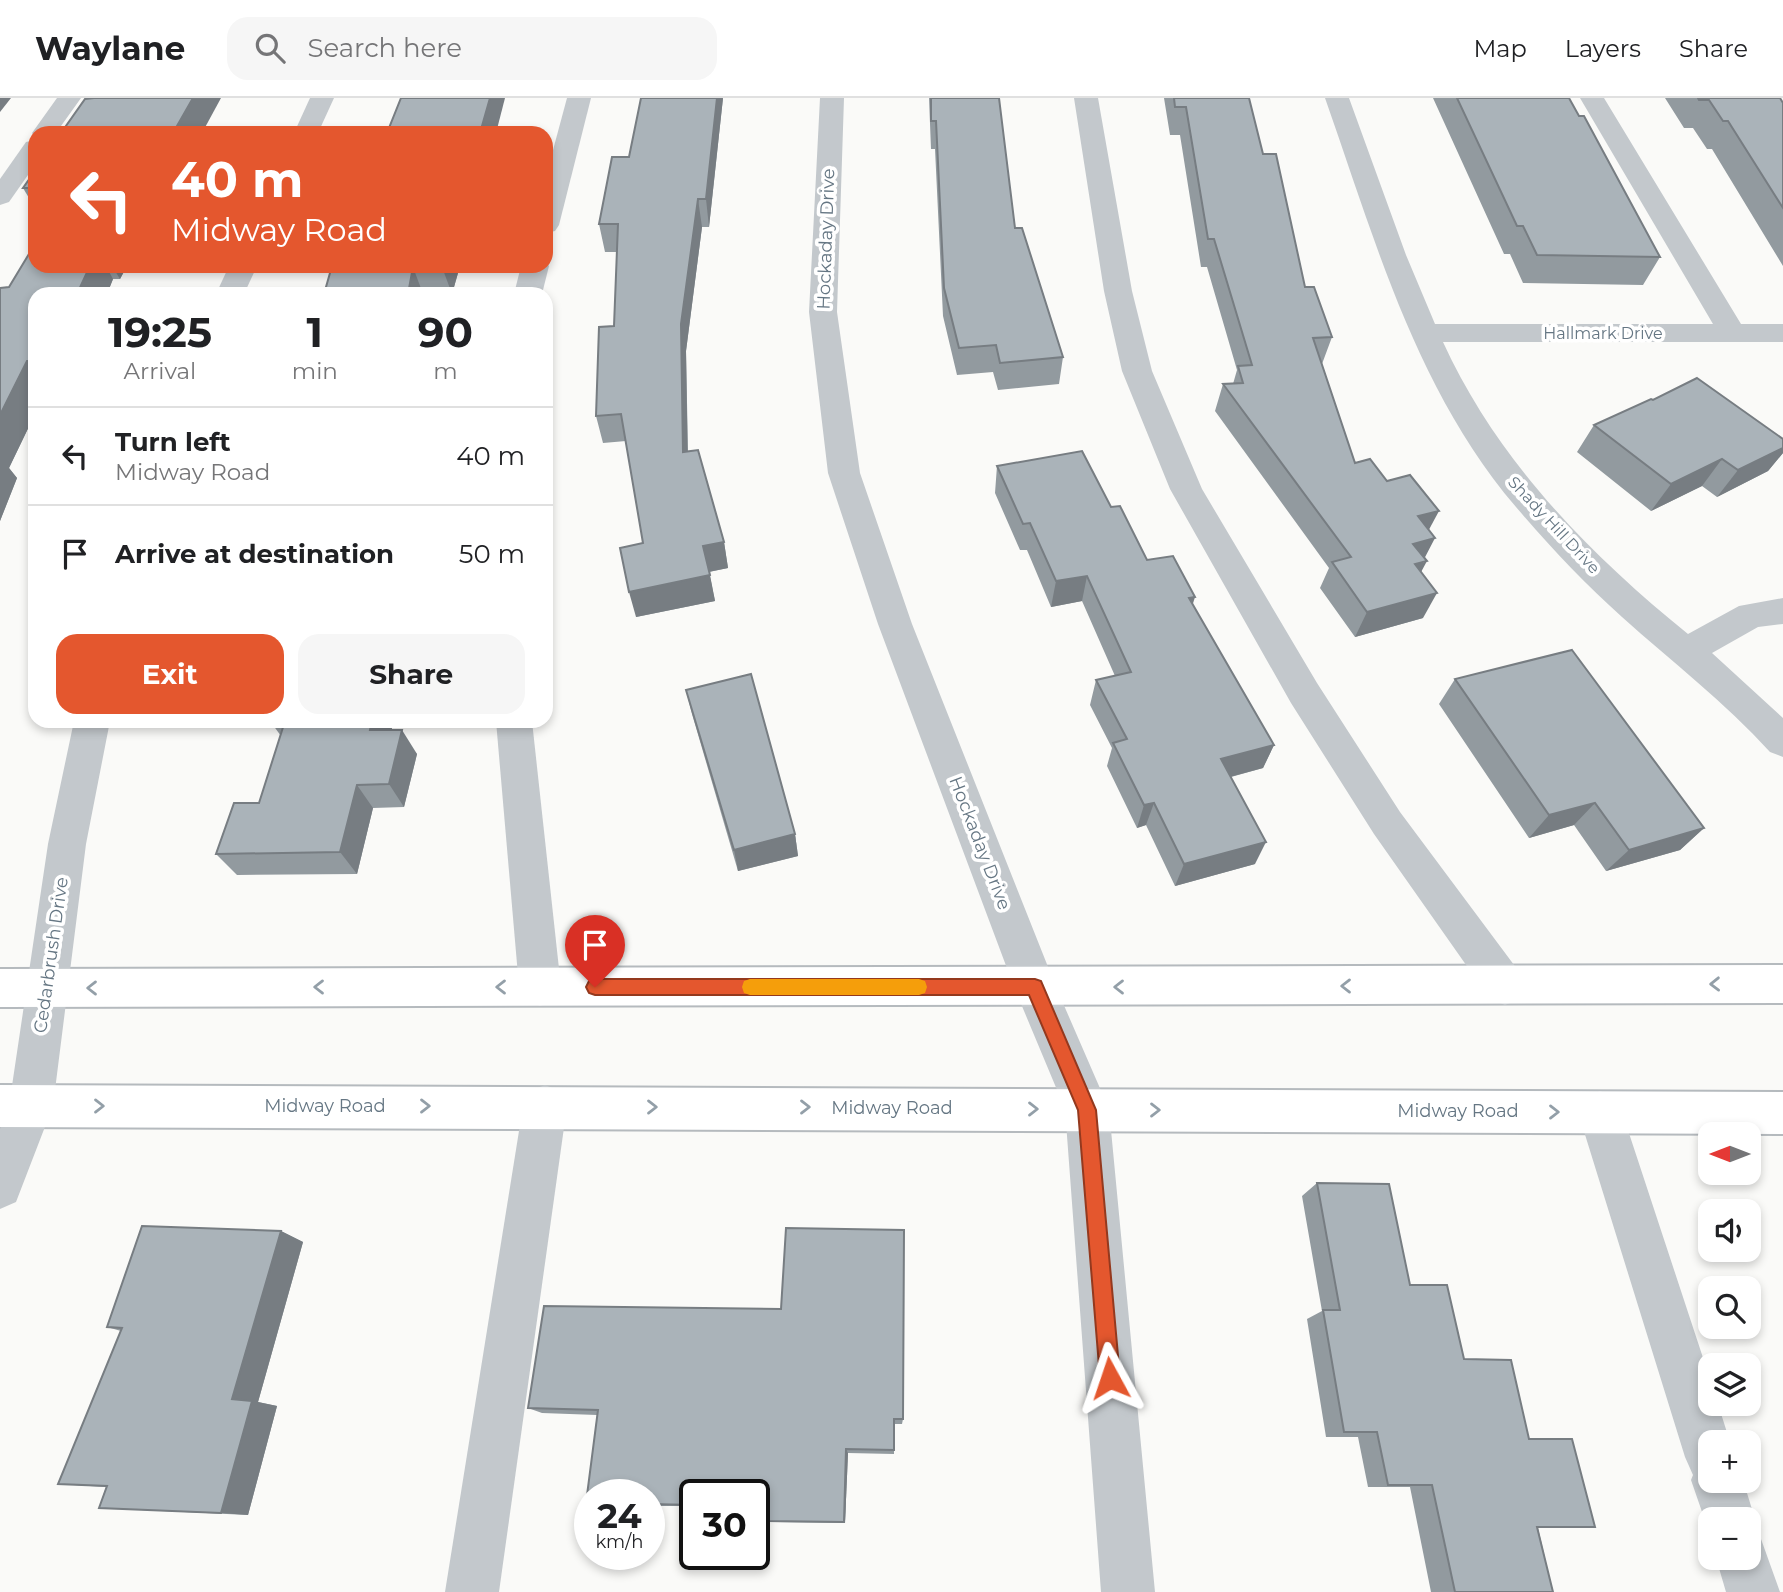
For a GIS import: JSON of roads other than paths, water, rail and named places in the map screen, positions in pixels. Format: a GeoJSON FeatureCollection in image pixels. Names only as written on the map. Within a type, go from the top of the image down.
{"type":"FeatureCollection","features":[{"type":"Feature","properties":{"kind":"main road"},"geometry":{"type":"LineString","coordinates":[[0,988],[1783,984]]}},
{"type":"Feature","properties":{"kind":"main road","name":"Midway Road"},"geometry":{"type":"LineString","coordinates":[[16,1106],[1783,1113]]}},
{"type":"Feature","properties":{"kind":"street"},"geometry":{"type":"LineString","coordinates":[[49,126],[68,98]]}},
{"type":"Feature","properties":{"kind":"street"},"geometry":{"type":"LineString","coordinates":[[309,126],[323,98]]}},
{"type":"Feature","properties":{"kind":"street"},"geometry":{"type":"LineString","coordinates":[[553,198],[579,98]]}},
{"type":"Feature","properties":{"kind":"street","name":"Hockaday Drive"},"geometry":{"type":"LineString","coordinates":[[832,98],[822,312],[844,473],[895,624],[1035,987],[1087,1110],[1128,1592]]}},
{"type":"Feature","properties":{"kind":"street"},"geometry":{"type":"LineString","coordinates":[[1086,98],[1118,291],[1137,371],[1186,489],[1304,693],[1387,822],[1504,986]]}},
{"type":"Feature","properties":{"kind":"street","name":"Shady Hill Drive"},"geometry":{"type":"LineString","coordinates":[[1336,98],[1424,333],[1474,430],[1524,496],[1615,590],[1688,650],[1762,718],[1783,742]]}},
{"type":"Feature","properties":{"kind":"street"},"geometry":{"type":"LineString","coordinates":[[1591,98],[1732,333]]}},
{"type":"Feature","properties":{"kind":"street"},"geometry":{"type":"LineString","coordinates":[[0,197],[28,157]]}},
{"type":"Feature","properties":{"kind":"street","name":"Hallmark Drive"},"geometry":{"type":"LineString","coordinates":[[1424,333],[1783,333]]}},
{"type":"Feature","properties":{"kind":"street"},"geometry":{"type":"LineString","coordinates":[[1688,650],[1751,615],[1783,611]]}},
{"type":"Feature","properties":{"kind":"street","name":"Cedarbrush Drive"},"geometry":{"type":"LineString","coordinates":[[0,1186],[16,1106],[47,988],[67,844],[91,728]]}},
{"type":"Feature","properties":{"kind":"street"},"geometry":{"type":"LineString","coordinates":[[515,728],[540,987]]}},
{"type":"Feature","properties":{"kind":"street"},"geometry":{"type":"LineString","coordinates":[[472,1592],[545,1106]]}},
{"type":"Feature","properties":{"kind":"street"},"geometry":{"type":"LineString","coordinates":[[1600,1112],[1701,1430]]}},
{"type":"Feature","properties":{"kind":"street"},"geometry":{"type":"LineString","coordinates":[[1746,1570],[1753,1592]]}}]}
